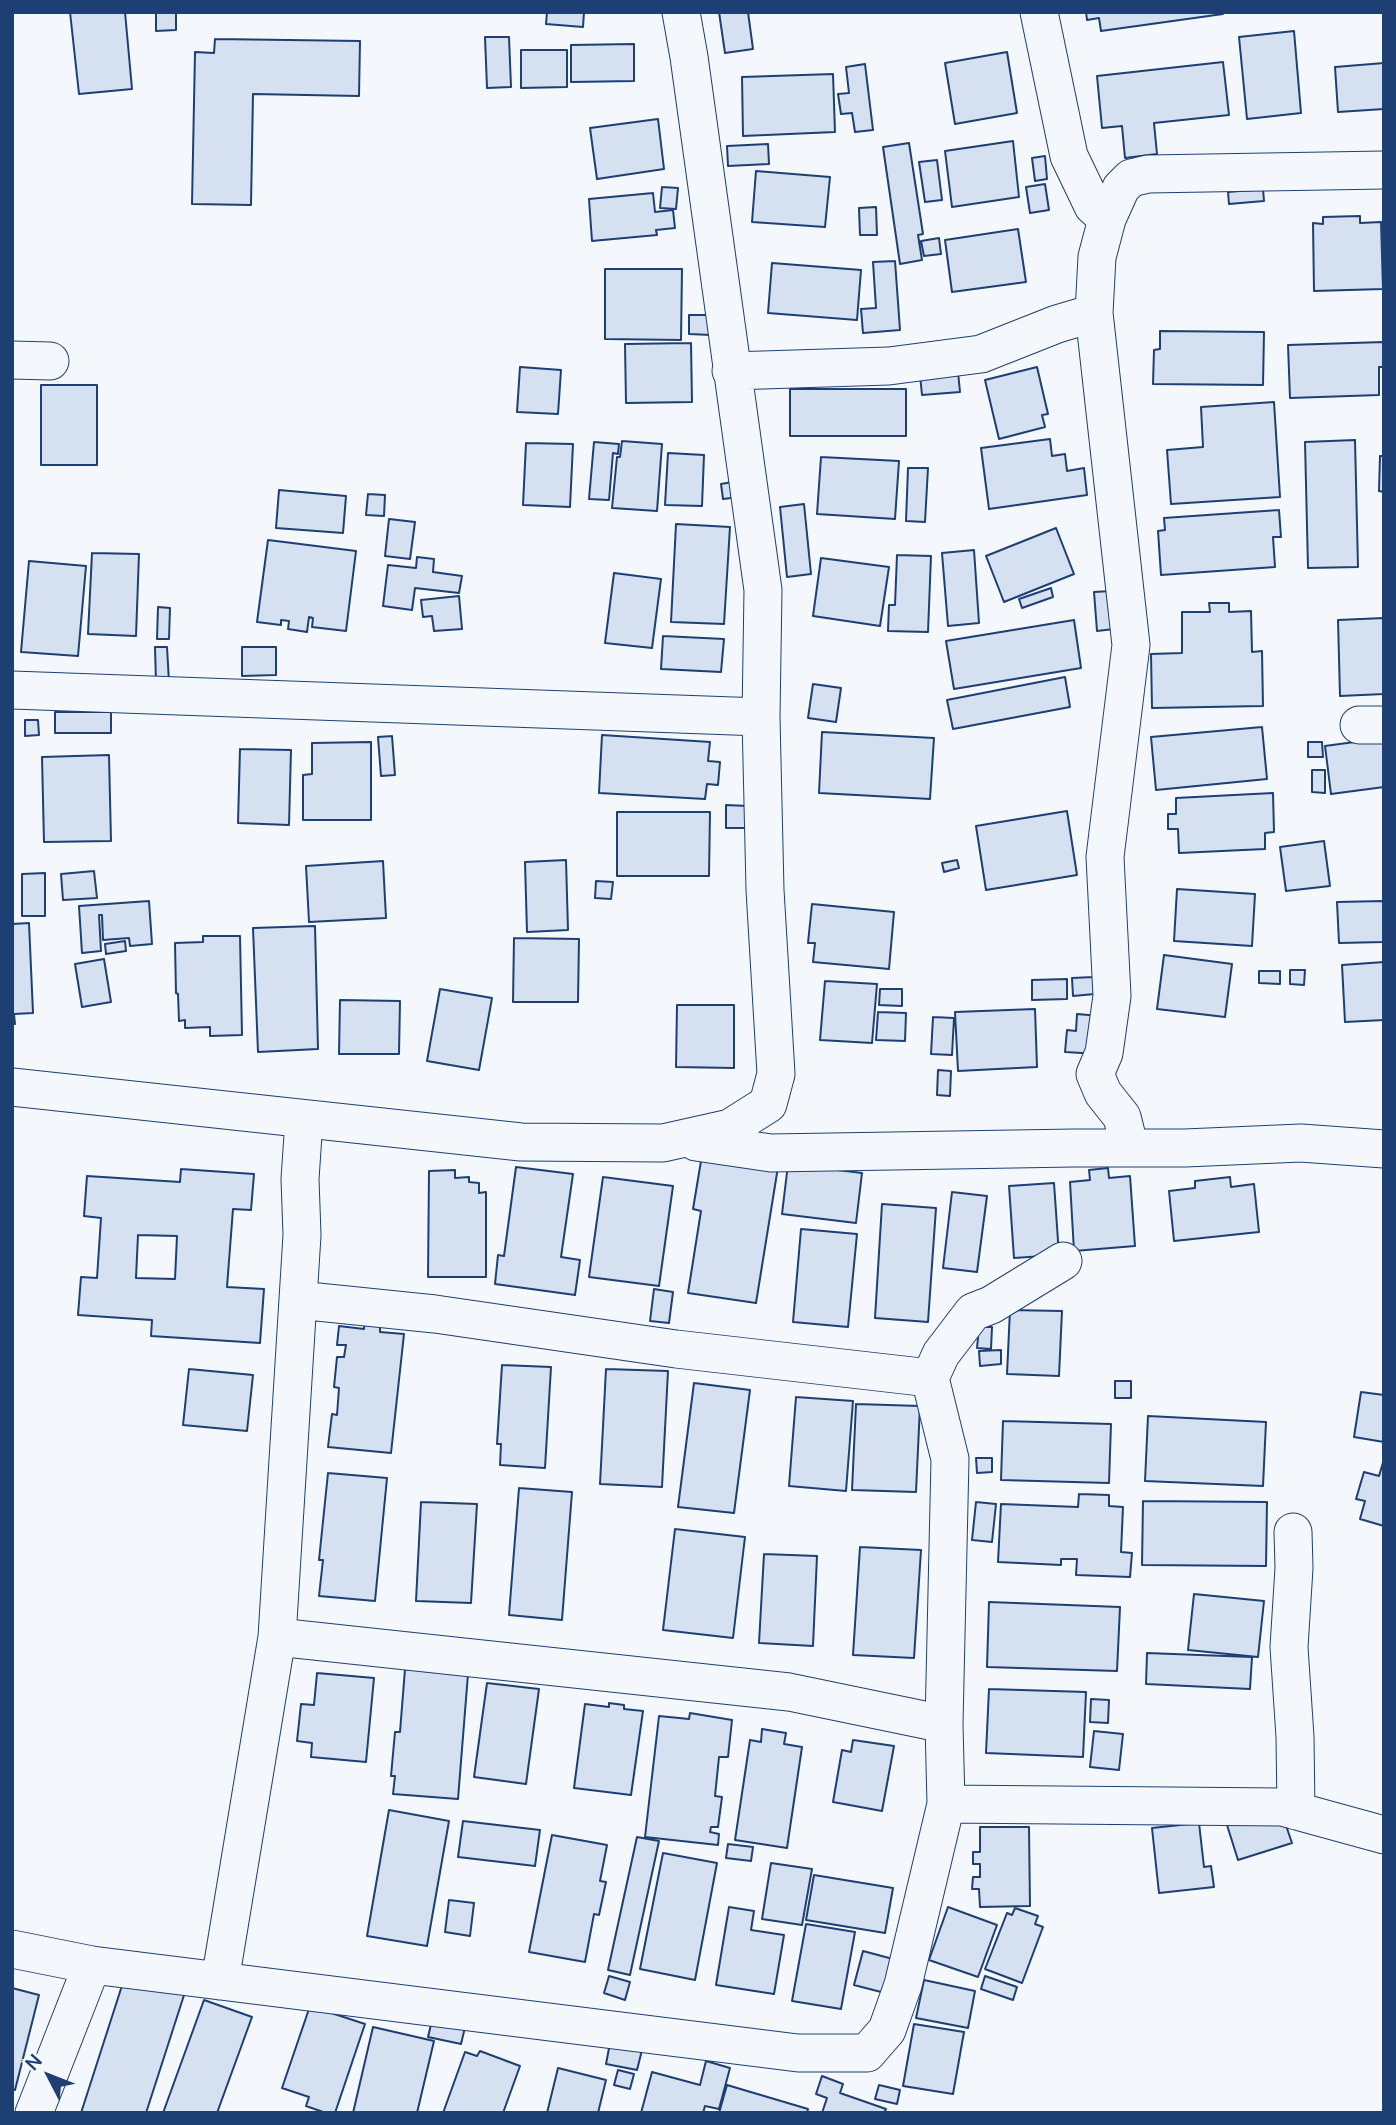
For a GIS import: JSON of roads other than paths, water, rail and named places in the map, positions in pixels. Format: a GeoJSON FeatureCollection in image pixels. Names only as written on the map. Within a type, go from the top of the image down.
{"type":"FeatureCollection","features":[{"type":"Feature","properties":{"kind":"street"},"geometry":{"type":"LineString","coordinates":[[12,1087],[521,1142],[663,1143],[730,1128],[768,1104],[776,1074],[765,890],[761,717],[763,590],[681,12]]}},
{"type":"Feature","properties":{"kind":"street"},"geometry":{"type":"LineString","coordinates":[[1040,12],[1069,156],[1093,206],[1107,219]]}},
{"type":"Feature","properties":{"kind":"street"},"geometry":{"type":"LineString","coordinates":[[1123,1148],[1126,1133],[1122,1117],[1103,1093],[1095,1074],[1104,1053],[1112,996],[1105,857],[1131,645],[1094,313],[1097,257],[1107,219],[1121,188],[1131,178],[1148,174],[1384,170]]}},
{"type":"Feature","properties":{"kind":"street"},"geometry":{"type":"LineString","coordinates":[[732,371],[889,366],[981,354],[1094,313]]}},
{"type":"Feature","properties":{"kind":"street"},"geometry":{"type":"LineString","coordinates":[[12,360],[50,362]]}},
{"type":"Feature","properties":{"kind":"street"},"geometry":{"type":"LineString","coordinates":[[12,691],[229,696],[761,717]]}},
{"type":"Feature","properties":{"kind":"street"},"geometry":{"type":"LineString","coordinates":[[220,1981],[277,1637],[302,1236],[300,1179],[304,1120]]}},
{"type":"Feature","properties":{"kind":"street"},"geometry":{"type":"LineString","coordinates":[[678,1140],[771,1153],[1185,1148],[1301,1143],[1384,1149]]}},
{"type":"Feature","properties":{"kind":"street"},"geometry":{"type":"LineString","coordinates":[[12,1949],[92,1965],[798,2053],[867,2053],[887,2030],[903,1985],[946,1804],[944,1724],[950,1459],[930,1378],[941,1354],[973,1312],[991,1305],[1063,1261]]}},
{"type":"Feature","properties":{"kind":"street"},"geometry":{"type":"LineString","coordinates":[[298,1300],[435,1314],[676,1349],[930,1378]]}},
{"type":"Feature","properties":{"kind":"street"},"geometry":{"type":"LineString","coordinates":[[1293,1532],[1294,1568],[1289,1647],[1295,1737],[1296,1811]]}},
{"type":"Feature","properties":{"kind":"street"},"geometry":{"type":"LineString","coordinates":[[277,1637],[789,1692],[944,1724]]}},
{"type":"Feature","properties":{"kind":"street"},"geometry":{"type":"LineString","coordinates":[[946,1804],[1282,1807],[1384,1835]]}},
{"type":"Feature","properties":{"kind":"street"},"geometry":{"type":"LineString","coordinates":[[34,2113],[92,1965]]}}]}
